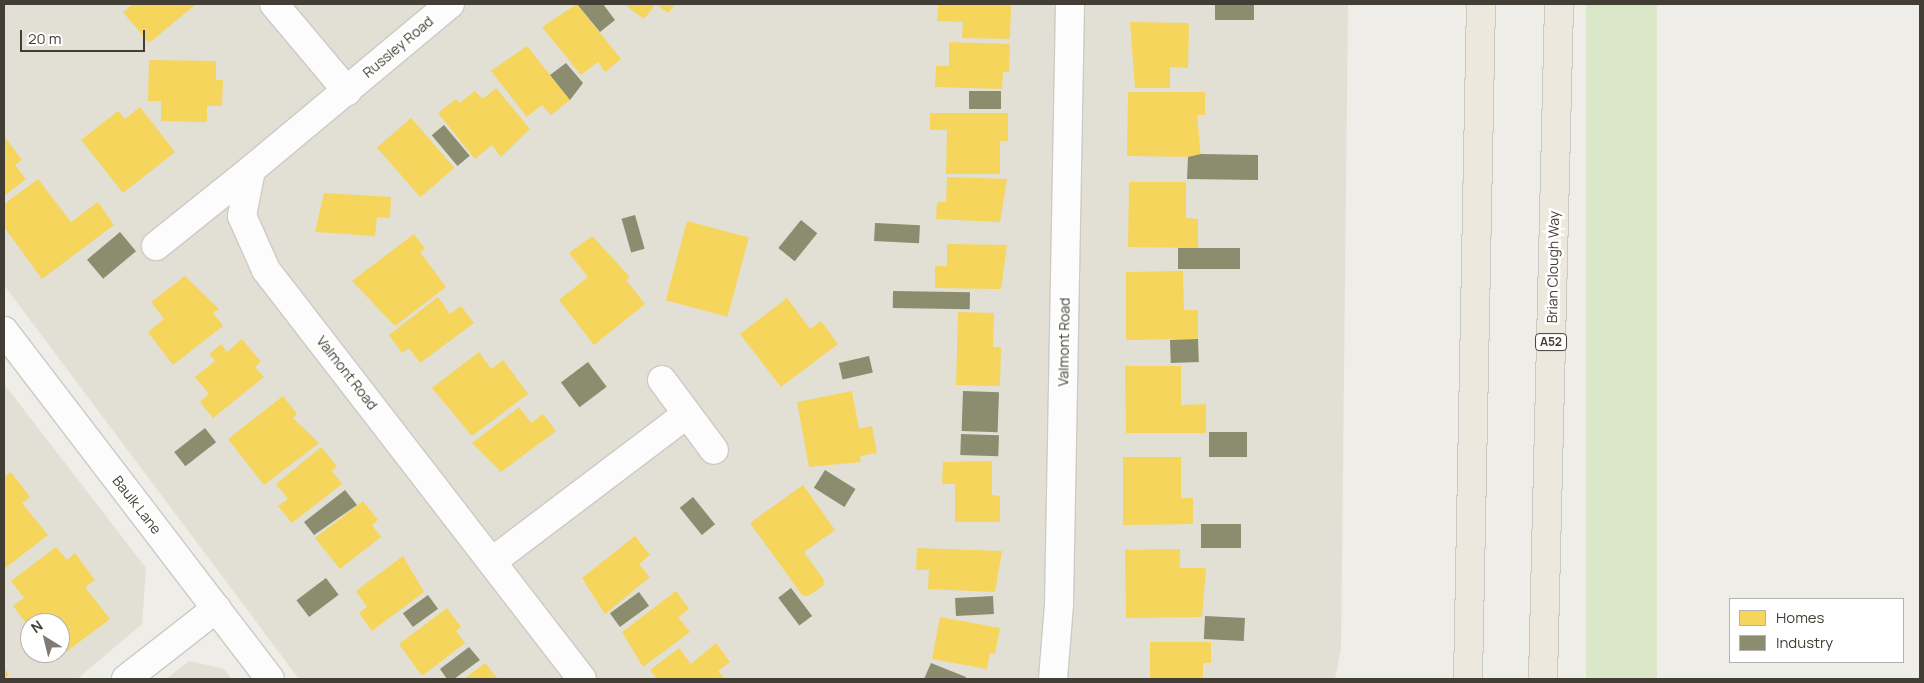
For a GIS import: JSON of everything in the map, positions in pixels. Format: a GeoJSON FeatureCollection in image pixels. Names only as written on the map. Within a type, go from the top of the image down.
{"type":"FeatureCollection","features":[{"type":"Feature","properties":{"kind":"highway"},"geometry":{"type":"LineString","coordinates":[[1468,679],[1481,4]]}},
{"type":"Feature","properties":{"kind":"highway","name":"Brian Clough Way"},"geometry":{"type":"LineString","coordinates":[[1543,679],[1559,4]]}},
{"type":"Feature","properties":{"kind":"street"},"geometry":{"type":"LineString","coordinates":[[156,246],[347,91],[274,4]]}},
{"type":"Feature","properties":{"kind":"street","name":"Russley Road"},"geometry":{"type":"LineString","coordinates":[[347,91],[450,4]]}},
{"type":"Feature","properties":{"kind":"street","name":"Valmont Road"},"geometry":{"type":"LineString","coordinates":[[1053,679],[1060,604],[1070,4]]}},
{"type":"Feature","properties":{"kind":"street","name":"Valmont Road"},"geometry":{"type":"LineString","coordinates":[[251,170],[242,216],[266,270],[494,560],[582,679]]}},
{"type":"Feature","properties":{"kind":"street","name":"Baulk Lane"},"geometry":{"type":"LineString","coordinates":[[4,331],[270,679]]}},
{"type":"Feature","properties":{"kind":"street"},"geometry":{"type":"LineString","coordinates":[[662,380],[714,450]]}},
{"type":"Feature","properties":{"kind":"street"},"geometry":{"type":"LineString","coordinates":[[494,560],[687,414]]}},
{"type":"Feature","properties":{"kind":"street"},"geometry":{"type":"LineString","coordinates":[[126,679],[217,608]]}},
{"type":"Feature","properties":{"kind":"shaded area"},"geometry":{"type":"Polygon","coordinates":[[[4,4],[1348,4],[1341,648],[1335,679],[299,679],[4,285],[4,4]]]}},
{"type":"Feature","properties":{"kind":"shaded area"},"geometry":{"type":"Polygon","coordinates":[[[4,384],[146,568],[142,624],[77,679],[4,679],[4,384]]]}},
{"type":"Feature","properties":{"kind":"shaded area"},"geometry":{"type":"Polygon","coordinates":[[[189,661],[224,669],[232,679],[166,679],[189,661]]]}},
{"type":"Feature","properties":{"kind":"green space"},"geometry":{"type":"Polygon","coordinates":[[[1586,4],[1657,4],[1657,679],[1586,679],[1586,4]]]}},
{"type":"Feature","properties":{"kind":"building: Homes"},"geometry":{"type":"Polygon","coordinates":[[[133,4],[195,5],[149,43],[123,12],[133,4]]]}},
{"type":"Feature","properties":{"kind":"building: Homes"},"geometry":{"type":"Polygon","coordinates":[[[577,4],[621,59],[605,72],[598,62],[581,75],[542,27],[577,4]]]}},
{"type":"Feature","properties":{"kind":"building: Homes"},"geometry":{"type":"Polygon","coordinates":[[[624,4],[656,4],[644,19],[624,4]]]}},
{"type":"Feature","properties":{"kind":"building: Homes"},"geometry":{"type":"Polygon","coordinates":[[[656,4],[676,4],[668,13],[656,4]]]}},
{"type":"Feature","properties":{"kind":"building: Homes"},"geometry":{"type":"Polygon","coordinates":[[[938,4],[1011,4],[1010,39],[962,38],[963,22],[937,21],[938,4]]]}},
{"type":"Feature","properties":{"kind":"building: Homes"},"geometry":{"type":"Polygon","coordinates":[[[1130,22],[1189,23],[1188,68],[1170,67],[1170,88],[1135,88],[1130,22]]]}},
{"type":"Feature","properties":{"kind":"building: Homes"},"geometry":{"type":"Polygon","coordinates":[[[949,42],[1010,44],[1009,72],[1003,72],[1002,89],[935,87],[936,66],[949,66],[949,42]]]}},
{"type":"Feature","properties":{"kind":"building: Homes"},"geometry":{"type":"Polygon","coordinates":[[[527,46],[570,100],[551,115],[542,105],[527,117],[491,71],[527,46]]]}},
{"type":"Feature","properties":{"kind":"building: Homes"},"geometry":{"type":"Polygon","coordinates":[[[149,60],[216,61],[216,80],[223,80],[222,106],[207,106],[207,122],[161,121],[161,101],[148,101],[149,60]]]}},
{"type":"Feature","properties":{"kind":"building: Homes"},"geometry":{"type":"Polygon","coordinates":[[[496,88],[530,129],[501,157],[492,145],[475,159],[438,113],[456,99],[459,103],[475,91],[483,99],[496,88]]]}},
{"type":"Feature","properties":{"kind":"building: Homes"},"geometry":{"type":"Polygon","coordinates":[[[1128,92],[1205,92],[1205,115],[1197,115],[1201,157],[1127,156],[1128,92]]]}},
{"type":"Feature","properties":{"kind":"building: Homes"},"geometry":{"type":"Polygon","coordinates":[[[140,107],[175,152],[123,193],[81,140],[118,111],[125,119],[140,107]]]}},
{"type":"Feature","properties":{"kind":"building: Homes"},"geometry":{"type":"Polygon","coordinates":[[[930,113],[1008,113],[1008,141],[1000,141],[1000,174],[946,174],[947,130],[930,130],[930,113]]]}},
{"type":"Feature","properties":{"kind":"building: Homes"},"geometry":{"type":"Polygon","coordinates":[[[411,118],[454,168],[420,197],[377,148],[411,118]]]}},
{"type":"Feature","properties":{"kind":"building: Homes"},"geometry":{"type":"Polygon","coordinates":[[[4,136],[22,160],[15,165],[26,179],[4,196],[4,136]]]}},
{"type":"Feature","properties":{"kind":"building: Homes"},"geometry":{"type":"Polygon","coordinates":[[[947,177],[1007,179],[1000,222],[936,219],[937,202],[946,202],[947,177]]]}},
{"type":"Feature","properties":{"kind":"building: Homes"},"geometry":{"type":"Polygon","coordinates":[[[38,179],[71,222],[98,202],[114,225],[42,279],[4,227],[4,204],[38,179]]]}},
{"type":"Feature","properties":{"kind":"building: Homes"},"geometry":{"type":"Polygon","coordinates":[[[1129,182],[1186,182],[1186,218],[1198,219],[1198,248],[1128,247],[1129,182]]]}},
{"type":"Feature","properties":{"kind":"building: Homes"},"geometry":{"type":"Polygon","coordinates":[[[324,193],[391,197],[390,218],[377,217],[375,236],[315,232],[324,193]]]}},
{"type":"Feature","properties":{"kind":"building: Homes"},"geometry":{"type":"Polygon","coordinates":[[[687,221],[749,238],[728,317],[666,300],[687,221]]]}},
{"type":"Feature","properties":{"kind":"building: Homes"},"geometry":{"type":"Polygon","coordinates":[[[414,234],[425,249],[420,252],[446,287],[395,326],[352,281],[414,234]]]}},
{"type":"Feature","properties":{"kind":"building: Homes"},"geometry":{"type":"Polygon","coordinates":[[[592,236],[630,277],[626,280],[645,304],[594,345],[559,300],[588,277],[569,253],[592,236]]]}},
{"type":"Feature","properties":{"kind":"building: Homes"},"geometry":{"type":"Polygon","coordinates":[[[947,244],[1007,245],[1001,289],[935,288],[935,266],[947,266],[947,244]]]}},
{"type":"Feature","properties":{"kind":"building: Homes"},"geometry":{"type":"Polygon","coordinates":[[[1183,271],[1184,310],[1198,310],[1198,339],[1126,340],[1126,272],[1183,271]]]}},
{"type":"Feature","properties":{"kind":"building: Homes"},"geometry":{"type":"Polygon","coordinates":[[[185,276],[219,309],[213,313],[223,326],[173,365],[148,332],[164,319],[151,302],[185,276]]]}},
{"type":"Feature","properties":{"kind":"building: Homes"},"geometry":{"type":"Polygon","coordinates":[[[438,297],[450,314],[461,306],[474,323],[420,363],[409,348],[402,353],[389,335],[438,297]]]}},
{"type":"Feature","properties":{"kind":"building: Homes"},"geometry":{"type":"Polygon","coordinates":[[[787,298],[810,329],[821,321],[838,344],[781,387],[740,334],[787,298]]]}},
{"type":"Feature","properties":{"kind":"building: Homes"},"geometry":{"type":"Polygon","coordinates":[[[958,312],[994,313],[993,347],[1001,347],[1000,386],[956,385],[958,312]]]}},
{"type":"Feature","properties":{"kind":"building: Homes"},"geometry":{"type":"Polygon","coordinates":[[[242,339],[261,362],[255,367],[264,377],[213,418],[200,402],[209,394],[195,377],[215,361],[209,354],[221,344],[227,352],[242,339]]]}},
{"type":"Feature","properties":{"kind":"building: Homes"},"geometry":{"type":"Polygon","coordinates":[[[479,352],[491,369],[503,360],[528,394],[472,436],[432,388],[479,352]]]}},
{"type":"Feature","properties":{"kind":"building: Homes"},"geometry":{"type":"Polygon","coordinates":[[[1125,366],[1181,366],[1181,405],[1206,404],[1206,433],[1126,433],[1125,366]]]}},
{"type":"Feature","properties":{"kind":"building: Homes"},"geometry":{"type":"Polygon","coordinates":[[[852,391],[859,429],[872,426],[877,453],[860,456],[861,462],[809,467],[797,402],[852,391]]]}},
{"type":"Feature","properties":{"kind":"building: Homes"},"geometry":{"type":"Polygon","coordinates":[[[283,396],[297,414],[293,418],[319,443],[264,485],[228,439],[283,396]]]}},
{"type":"Feature","properties":{"kind":"building: Homes"},"geometry":{"type":"Polygon","coordinates":[[[519,407],[531,423],[543,414],[556,431],[501,472],[472,443],[519,407]]]}},
{"type":"Feature","properties":{"kind":"building: Homes"},"geometry":{"type":"Polygon","coordinates":[[[321,447],[337,466],[332,471],[342,484],[292,523],[278,506],[288,499],[276,484],[321,447]]]}},
{"type":"Feature","properties":{"kind":"building: Homes"},"geometry":{"type":"Polygon","coordinates":[[[1123,457],[1181,457],[1181,498],[1193,498],[1193,524],[1123,525],[1123,457]]]}},
{"type":"Feature","properties":{"kind":"building: Homes"},"geometry":{"type":"Polygon","coordinates":[[[992,461],[992,495],[1000,496],[1000,522],[955,522],[955,484],[942,484],[943,462],[992,461]]]}},
{"type":"Feature","properties":{"kind":"building: Homes"},"geometry":{"type":"Polygon","coordinates":[[[11,472],[30,497],[22,503],[48,535],[4,569],[4,477],[11,472]]]}},
{"type":"Feature","properties":{"kind":"building: Homes"},"geometry":{"type":"Polygon","coordinates":[[[803,485],[835,530],[804,552],[824,580],[823,586],[808,596],[802,595],[750,523],[803,485]]]}},
{"type":"Feature","properties":{"kind":"building: Homes"},"geometry":{"type":"Polygon","coordinates":[[[363,501],[378,520],[372,525],[381,537],[340,569],[315,538],[363,501]]]}},
{"type":"Feature","properties":{"kind":"building: Homes"},"geometry":{"type":"Polygon","coordinates":[[[635,536],[650,555],[639,564],[650,577],[605,614],[582,578],[635,536]]]}},
{"type":"Feature","properties":{"kind":"building: Homes"},"geometry":{"type":"Polygon","coordinates":[[[56,547],[67,560],[75,553],[95,580],[85,587],[110,619],[70,649],[70,613],[20,613],[20,615],[13,606],[24,598],[11,581],[56,547]]]}},
{"type":"Feature","properties":{"kind":"building: Homes"},"geometry":{"type":"Polygon","coordinates":[[[917,548],[1002,551],[995,592],[928,589],[929,570],[916,570],[917,548]]]}},
{"type":"Feature","properties":{"kind":"building: Homes"},"geometry":{"type":"Polygon","coordinates":[[[1180,549],[1180,568],[1206,568],[1202,617],[1126,618],[1125,550],[1180,549]]]}},
{"type":"Feature","properties":{"kind":"building: Homes"},"geometry":{"type":"Polygon","coordinates":[[[403,556],[424,592],[372,631],[359,613],[367,607],[356,591],[403,556]]]}},
{"type":"Feature","properties":{"kind":"building: Homes"},"geometry":{"type":"Polygon","coordinates":[[[676,591],[689,609],[678,617],[690,632],[643,667],[622,632],[676,591]]]}},
{"type":"Feature","properties":{"kind":"building: Homes"},"geometry":{"type":"Polygon","coordinates":[[[447,608],[461,627],[456,631],[465,643],[422,676],[399,644],[447,608]]]}},
{"type":"Feature","properties":{"kind":"building: Homes"},"geometry":{"type":"Polygon","coordinates":[[[940,617],[1000,628],[995,654],[990,653],[987,669],[932,659],[940,617]]]}},
{"type":"Feature","properties":{"kind":"building: Homes"},"geometry":{"type":"Polygon","coordinates":[[[1150,642],[1211,642],[1211,663],[1203,663],[1203,679],[1150,679],[1150,642]]]}},
{"type":"Feature","properties":{"kind":"building: Homes"},"geometry":{"type":"Polygon","coordinates":[[[716,643],[730,662],[718,671],[725,679],[657,679],[650,670],[679,648],[691,664],[716,643]]]}},
{"type":"Feature","properties":{"kind":"building: Homes"},"geometry":{"type":"Polygon","coordinates":[[[485,663],[498,679],[464,679],[485,663]]]}},
{"type":"Feature","properties":{"kind":"building: Homes"},"geometry":{"type":"Polygon","coordinates":[[[4,668],[9,675],[4,679],[4,668]]]}},
{"type":"Feature","properties":{"kind":"building: Industry"},"geometry":{"type":"Polygon","coordinates":[[[577,4],[603,4],[615,20],[600,32],[577,4]]]}},
{"type":"Feature","properties":{"kind":"building: Industry"},"geometry":{"type":"Polygon","coordinates":[[[1215,4],[1254,4],[1254,20],[1215,20],[1215,4]]]}},
{"type":"Feature","properties":{"kind":"building: Industry"},"geometry":{"type":"Polygon","coordinates":[[[566,63],[583,83],[570,100],[550,75],[566,63]]]}},
{"type":"Feature","properties":{"kind":"building: Industry"},"geometry":{"type":"Polygon","coordinates":[[[969,91],[1001,91],[1001,109],[969,109],[969,91]]]}},
{"type":"Feature","properties":{"kind":"building: Industry"},"geometry":{"type":"Polygon","coordinates":[[[444,125],[470,156],[457,166],[432,135],[444,125]]]}},
{"type":"Feature","properties":{"kind":"building: Industry"},"geometry":{"type":"Polygon","coordinates":[[[1201,154],[1258,155],[1258,180],[1187,179],[1188,157],[1201,154]]]}},
{"type":"Feature","properties":{"kind":"building: Industry"},"geometry":{"type":"Polygon","coordinates":[[[635,215],[645,249],[631,253],[622,219],[635,215]]]}},
{"type":"Feature","properties":{"kind":"building: Industry"},"geometry":{"type":"Polygon","coordinates":[[[801,220],[817,233],[795,261],[778,248],[801,220]]]}},
{"type":"Feature","properties":{"kind":"building: Industry"},"geometry":{"type":"Polygon","coordinates":[[[875,223],[920,225],[919,243],[874,241],[875,223]]]}},
{"type":"Feature","properties":{"kind":"building: Industry"},"geometry":{"type":"Polygon","coordinates":[[[120,232],[136,251],[103,279],[87,260],[120,232]]]}},
{"type":"Feature","properties":{"kind":"building: Industry"},"geometry":{"type":"Polygon","coordinates":[[[1178,248],[1240,248],[1240,269],[1178,269],[1178,248]]]}},
{"type":"Feature","properties":{"kind":"building: Industry"},"geometry":{"type":"Polygon","coordinates":[[[893,291],[970,292],[970,309],[893,308],[893,291]]]}},
{"type":"Feature","properties":{"kind":"building: Industry"},"geometry":{"type":"Polygon","coordinates":[[[1198,339],[1199,362],[1171,363],[1170,340],[1198,339]]]}},
{"type":"Feature","properties":{"kind":"building: Industry"},"geometry":{"type":"Polygon","coordinates":[[[869,356],[873,373],[843,380],[839,363],[869,356]]]}},
{"type":"Feature","properties":{"kind":"building: Industry"},"geometry":{"type":"Polygon","coordinates":[[[588,362],[607,387],[580,407],[561,382],[588,362]]]}},
{"type":"Feature","properties":{"kind":"building: Industry"},"geometry":{"type":"Polygon","coordinates":[[[963,391],[999,392],[998,432],[962,431],[963,391]]]}},
{"type":"Feature","properties":{"kind":"building: Industry"},"geometry":{"type":"Polygon","coordinates":[[[205,428],[216,442],[185,466],[174,452],[205,428]]]}},
{"type":"Feature","properties":{"kind":"building: Industry"},"geometry":{"type":"Polygon","coordinates":[[[1209,432],[1247,432],[1247,457],[1209,457],[1209,432]]]}},
{"type":"Feature","properties":{"kind":"building: Industry"},"geometry":{"type":"Polygon","coordinates":[[[961,434],[999,435],[998,456],[960,455],[961,434]]]}},
{"type":"Feature","properties":{"kind":"building: Industry"},"geometry":{"type":"Polygon","coordinates":[[[825,470],[856,489],[844,507],[814,488],[825,470]]]}},
{"type":"Feature","properties":{"kind":"building: Industry"},"geometry":{"type":"Polygon","coordinates":[[[345,490],[357,505],[314,535],[304,522],[345,490]]]}},
{"type":"Feature","properties":{"kind":"building: Industry"},"geometry":{"type":"Polygon","coordinates":[[[693,497],[715,524],[702,535],[680,508],[693,497]]]}},
{"type":"Feature","properties":{"kind":"building: Industry"},"geometry":{"type":"Polygon","coordinates":[[[1201,524],[1241,524],[1241,548],[1201,548],[1201,524]]]}},
{"type":"Feature","properties":{"kind":"building: Industry"},"geometry":{"type":"Polygon","coordinates":[[[326,578],[339,595],[309,617],[296,600],[326,578]]]}},
{"type":"Feature","properties":{"kind":"building: Industry"},"geometry":{"type":"Polygon","coordinates":[[[791,588],[812,616],[799,626],[778,598],[791,588]]]}},
{"type":"Feature","properties":{"kind":"building: Industry"},"geometry":{"type":"Polygon","coordinates":[[[639,592],[649,606],[620,627],[610,613],[639,592]]]}},
{"type":"Feature","properties":{"kind":"building: Industry"},"geometry":{"type":"Polygon","coordinates":[[[428,595],[438,609],[413,627],[403,613],[428,595]]]}},
{"type":"Feature","properties":{"kind":"building: Industry"},"geometry":{"type":"Polygon","coordinates":[[[993,596],[994,614],[956,616],[955,598],[993,596]]]}},
{"type":"Feature","properties":{"kind":"building: Industry"},"geometry":{"type":"Polygon","coordinates":[[[1205,616],[1245,618],[1244,641],[1204,639],[1205,616]]]}},
{"type":"Feature","properties":{"kind":"building: Industry"},"geometry":{"type":"Polygon","coordinates":[[[469,647],[480,660],[454,679],[447,679],[440,669],[469,647]]]}},
{"type":"Feature","properties":{"kind":"building: Industry"},"geometry":{"type":"Polygon","coordinates":[[[931,663],[966,677],[965,679],[924,679],[931,663]]]}}]}
